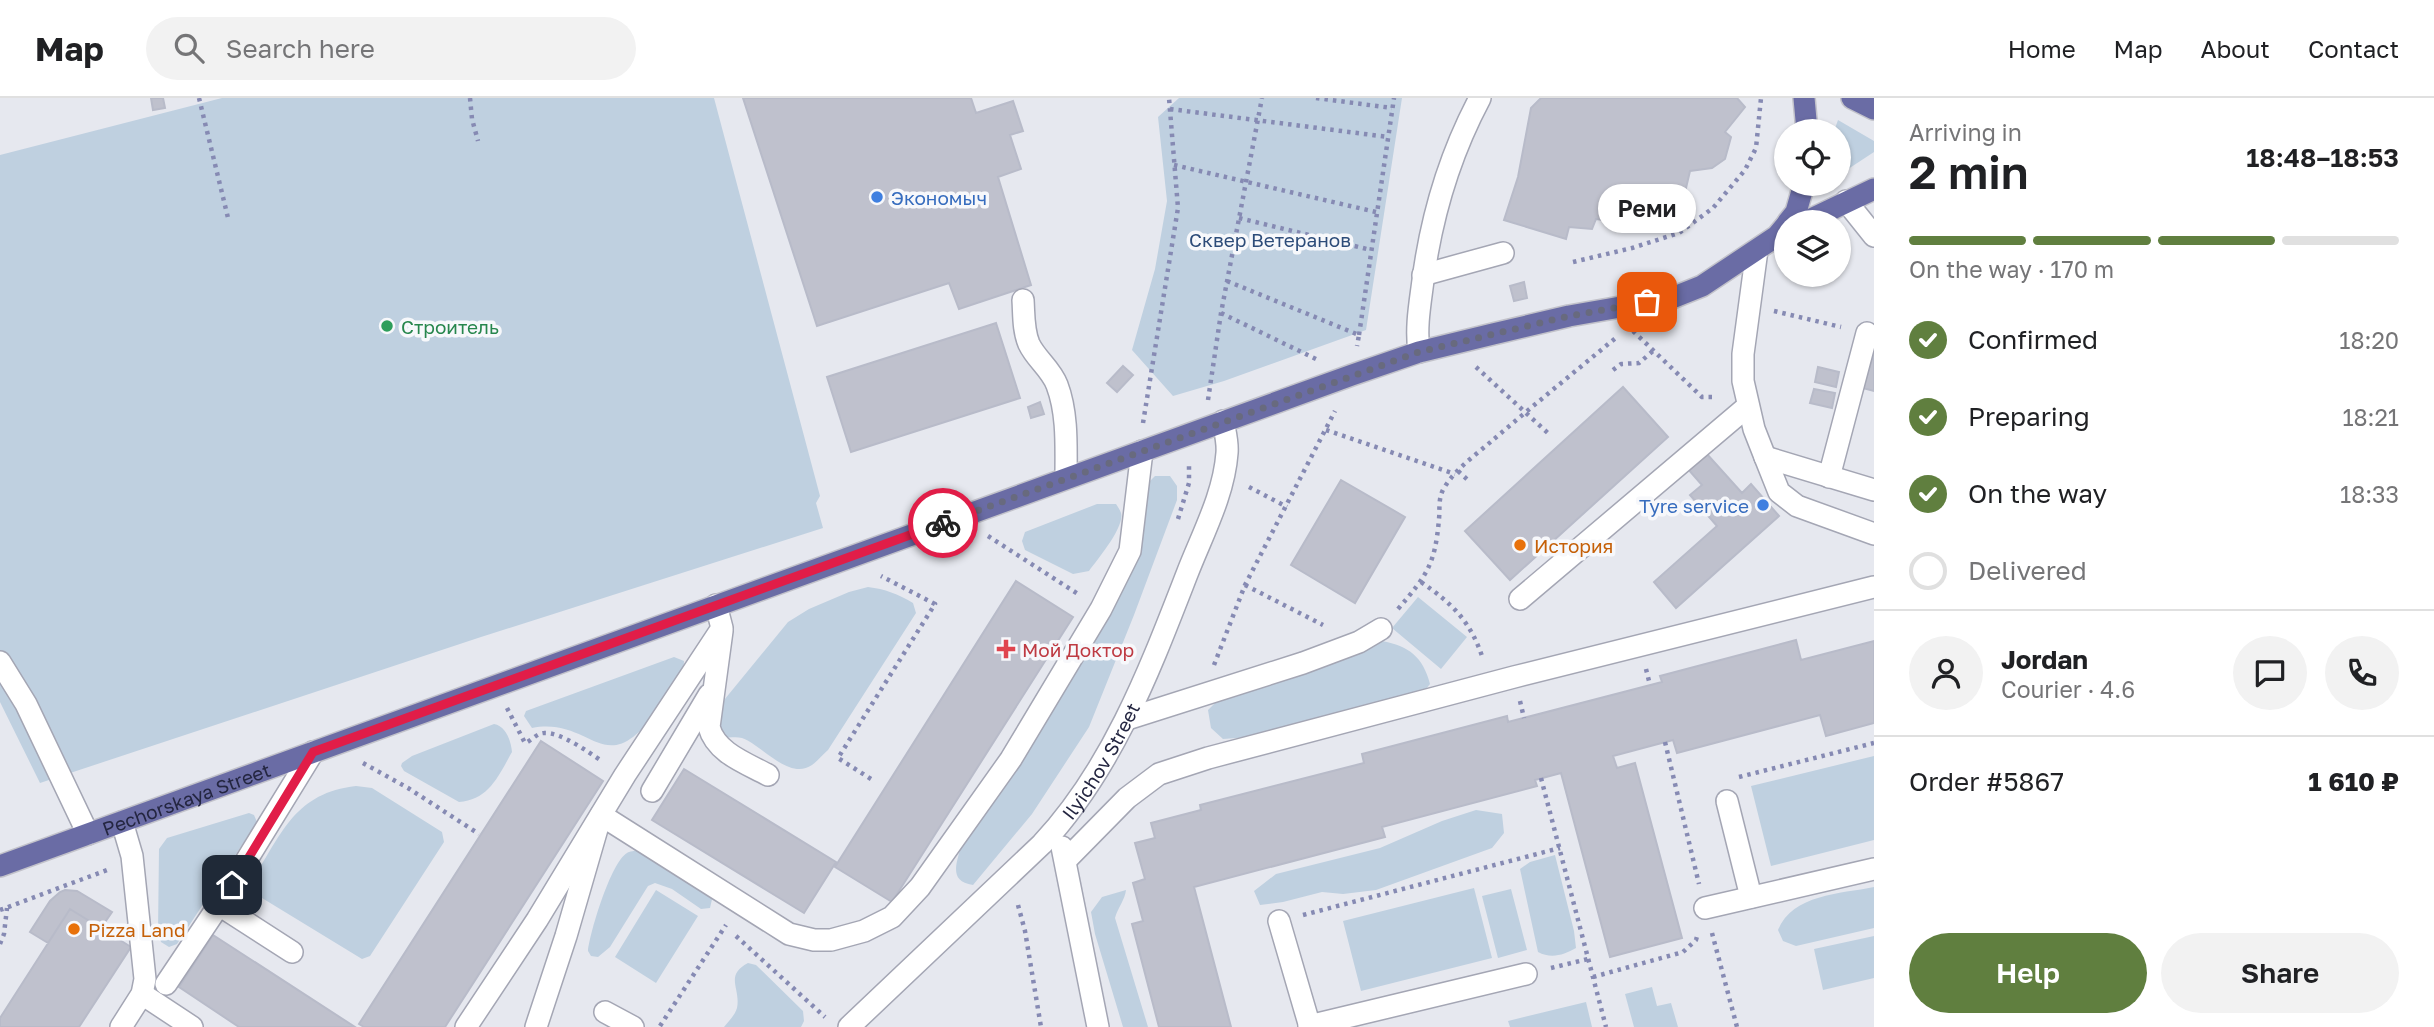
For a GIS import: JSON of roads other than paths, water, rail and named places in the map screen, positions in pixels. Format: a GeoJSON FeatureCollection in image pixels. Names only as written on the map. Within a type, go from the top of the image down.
{"type":"FeatureCollection","features":[{"type":"Feature","properties":{"kind":"main road"},"geometry":{"type":"LineString","coordinates":[[1804,98],[1806,119]]}},
{"type":"Feature","properties":{"kind":"main road"},"geometry":{"type":"LineString","coordinates":[[1852,98],[1874,109]]}},
{"type":"Feature","properties":{"kind":"main road"},"geometry":{"type":"LineString","coordinates":[[1828,210],[1874,189]]}},
{"type":"Feature","properties":{"kind":"main road","name":"Pechorskaya Street"},"geometry":{"type":"LineString","coordinates":[[0,866],[1419,352],[1569,316],[1672,298],[1702,286],[1774,237]]}},
{"type":"Feature","properties":{"kind":"street"},"geometry":{"type":"LineString","coordinates":[[1419,352],[1416,332],[1432,222],[1449,166],[1465,125],[1480,98]]}},
{"type":"Feature","properties":{"kind":"street"},"geometry":{"type":"LineString","coordinates":[[1846,201],[1874,236]]}},
{"type":"Feature","properties":{"kind":"street"},"geometry":{"type":"LineString","coordinates":[[1757,250],[1743,354],[1744,409],[1779,492],[1797,506],[1874,534]]}},
{"type":"Feature","properties":{"kind":"street"},"geometry":{"type":"LineString","coordinates":[[1423,275],[1503,253]]}},
{"type":"Feature","properties":{"kind":"street"},"geometry":{"type":"LineString","coordinates":[[1023,300],[1024,327],[1029,345],[1056,383],[1062,402],[1066,478]]}},
{"type":"Feature","properties":{"kind":"street"},"geometry":{"type":"LineString","coordinates":[[1829,477],[1867,333]]}},
{"type":"Feature","properties":{"kind":"street"},"geometry":{"type":"LineString","coordinates":[[1520,599],[1744,409]]}},
{"type":"Feature","properties":{"kind":"street","name":"Ilyichov Street"},"geometry":{"type":"LineString","coordinates":[[840,1025],[1003,883],[1056,829],[1099,766],[1127,719],[1151,668],[1222,485],[1228,452],[1223,421]]}},
{"type":"Feature","properties":{"kind":"street"},"geometry":{"type":"LineString","coordinates":[[600,815],[789,933],[814,940],[831,940],[864,931],[892,916],[920,887],[1011,759],[1101,609],[1130,551],[1142,451]]}},
{"type":"Feature","properties":{"kind":"street"},"geometry":{"type":"LineString","coordinates":[[1765,457],[1874,490]]}},
{"type":"Feature","properties":{"kind":"street"},"geometry":{"type":"LineString","coordinates":[[1066,860],[1127,798],[1159,774],[1221,754],[1491,683],[1874,587]]}},
{"type":"Feature","properties":{"kind":"street"},"geometry":{"type":"LineString","coordinates":[[716,606],[722,628],[709,727],[712,737],[717,746],[768,775]]}},
{"type":"Feature","properties":{"kind":"street"},"geometry":{"type":"LineString","coordinates":[[466,1027],[537,920],[625,775],[722,628]]}},
{"type":"Feature","properties":{"kind":"street"},"geometry":{"type":"LineString","coordinates":[[1127,719],[1201,697],[1359,642],[1381,629]]}},
{"type":"Feature","properties":{"kind":"street"},"geometry":{"type":"LineString","coordinates":[[0,662],[26,704],[88,834]]}},
{"type":"Feature","properties":{"kind":"street"},"geometry":{"type":"LineString","coordinates":[[652,791],[715,684]]}},
{"type":"Feature","properties":{"kind":"street"},"geometry":{"type":"LineString","coordinates":[[166,984],[219,905],[313,752]]}},
{"type":"Feature","properties":{"kind":"street"},"geometry":{"type":"LineString","coordinates":[[1727,801],[1751,897]]}},
{"type":"Feature","properties":{"kind":"street"},"geometry":{"type":"LineString","coordinates":[[536,1027],[566,936],[600,815]]}},
{"type":"Feature","properties":{"kind":"street"},"geometry":{"type":"LineString","coordinates":[[121,1027],[142,994],[145,979],[132,861],[122,822]]}},
{"type":"Feature","properties":{"kind":"street"},"geometry":{"type":"LineString","coordinates":[[1056,829],[1066,860],[1098,1027]]}},
{"type":"Feature","properties":{"kind":"street"},"geometry":{"type":"LineString","coordinates":[[1705,908],[1874,869]]}},
{"type":"Feature","properties":{"kind":"street"},"geometry":{"type":"LineString","coordinates":[[219,905],[292,952]]}},
{"type":"Feature","properties":{"kind":"street"},"geometry":{"type":"LineString","coordinates":[[1279,922],[1310,1027],[1527,974]]}},
{"type":"Feature","properties":{"kind":"street"},"geometry":{"type":"LineString","coordinates":[[142,994],[191,1027]]}},
{"type":"Feature","properties":{"kind":"street"},"geometry":{"type":"LineString","coordinates":[[605,1012],[633,1027]]}},
{"type":"Feature","properties":{"kind":"place","name":"Экономыч"},"geometry":{"type":"Point","coordinates":[877,197]}},
{"type":"Feature","properties":{"kind":"place","name":"Реми"},"geometry":{"type":"Point","coordinates":[1647,302]}},
{"type":"Feature","properties":{"kind":"place","name":"Строитель"},"geometry":{"type":"Point","coordinates":[387,326]}},
{"type":"Feature","properties":{"kind":"place","name":"Tyre service"},"geometry":{"type":"Point","coordinates":[1763,505]}},
{"type":"Feature","properties":{"kind":"place","name":"История"},"geometry":{"type":"Point","coordinates":[1520,545]}},
{"type":"Feature","properties":{"kind":"place","name":"Мой Доктор"},"geometry":{"type":"Point","coordinates":[1006,649]}},
{"type":"Feature","properties":{"kind":"place","name":"Pizza Land"},"geometry":{"type":"Point","coordinates":[74,929]}},
{"type":"Feature","properties":{"kind":"park label","name":"Сквер Ветеранов"},"geometry":{"type":"Point","coordinates":[1270,239]}}]}
